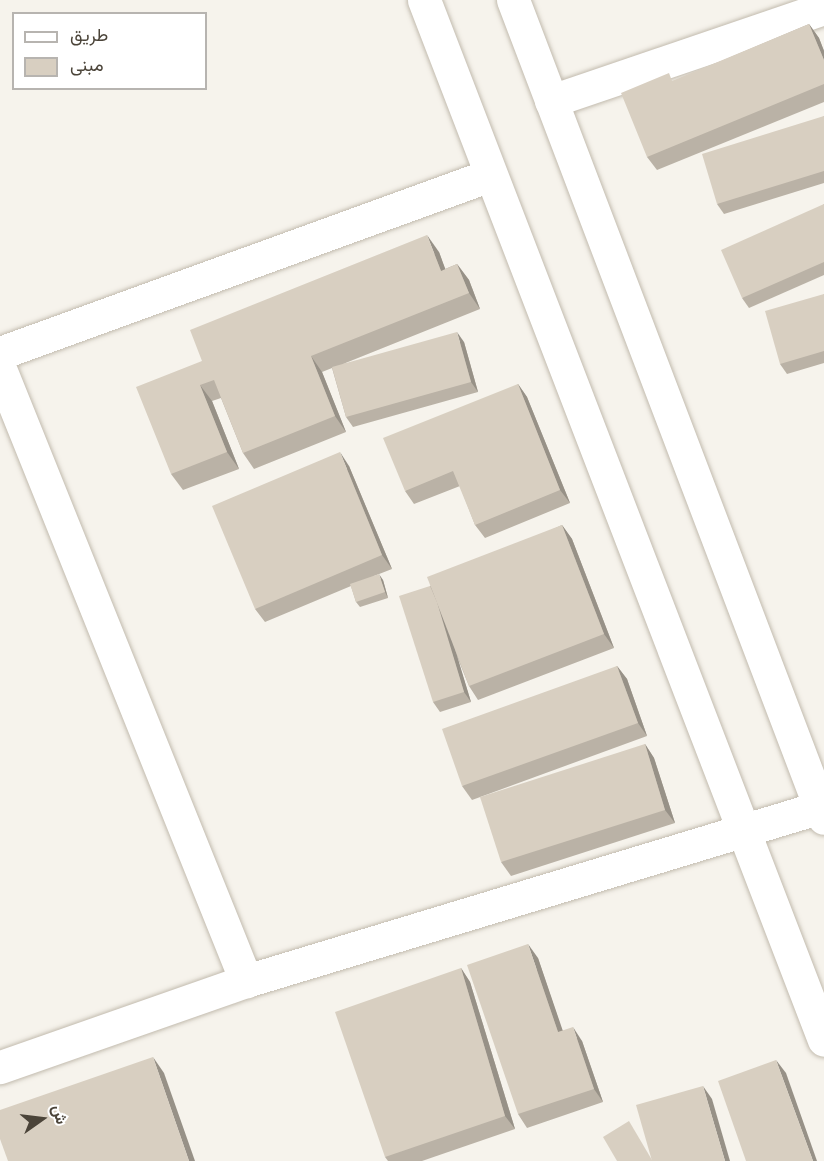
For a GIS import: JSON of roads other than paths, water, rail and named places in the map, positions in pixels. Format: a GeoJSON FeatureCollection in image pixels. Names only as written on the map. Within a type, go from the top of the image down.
{"type":"FeatureCollection","features":[{"type":"Feature","properties":{"kind":"street"},"geometry":{"type":"LineString","coordinates":[[424,0],[824,1040]]}},
{"type":"Feature","properties":{"kind":"street"},"geometry":{"type":"LineString","coordinates":[[0,1067],[246,981],[742,827],[823,810],[513,0]]}},
{"type":"Feature","properties":{"kind":"street"},"geometry":{"type":"LineString","coordinates":[[551,101],[824,8]]}},
{"type":"Feature","properties":{"kind":"street"},"geometry":{"type":"LineString","coordinates":[[0,353],[490,175]]}},
{"type":"Feature","properties":{"kind":"street"},"geometry":{"type":"LineString","coordinates":[[0,369],[246,981]]}}]}
